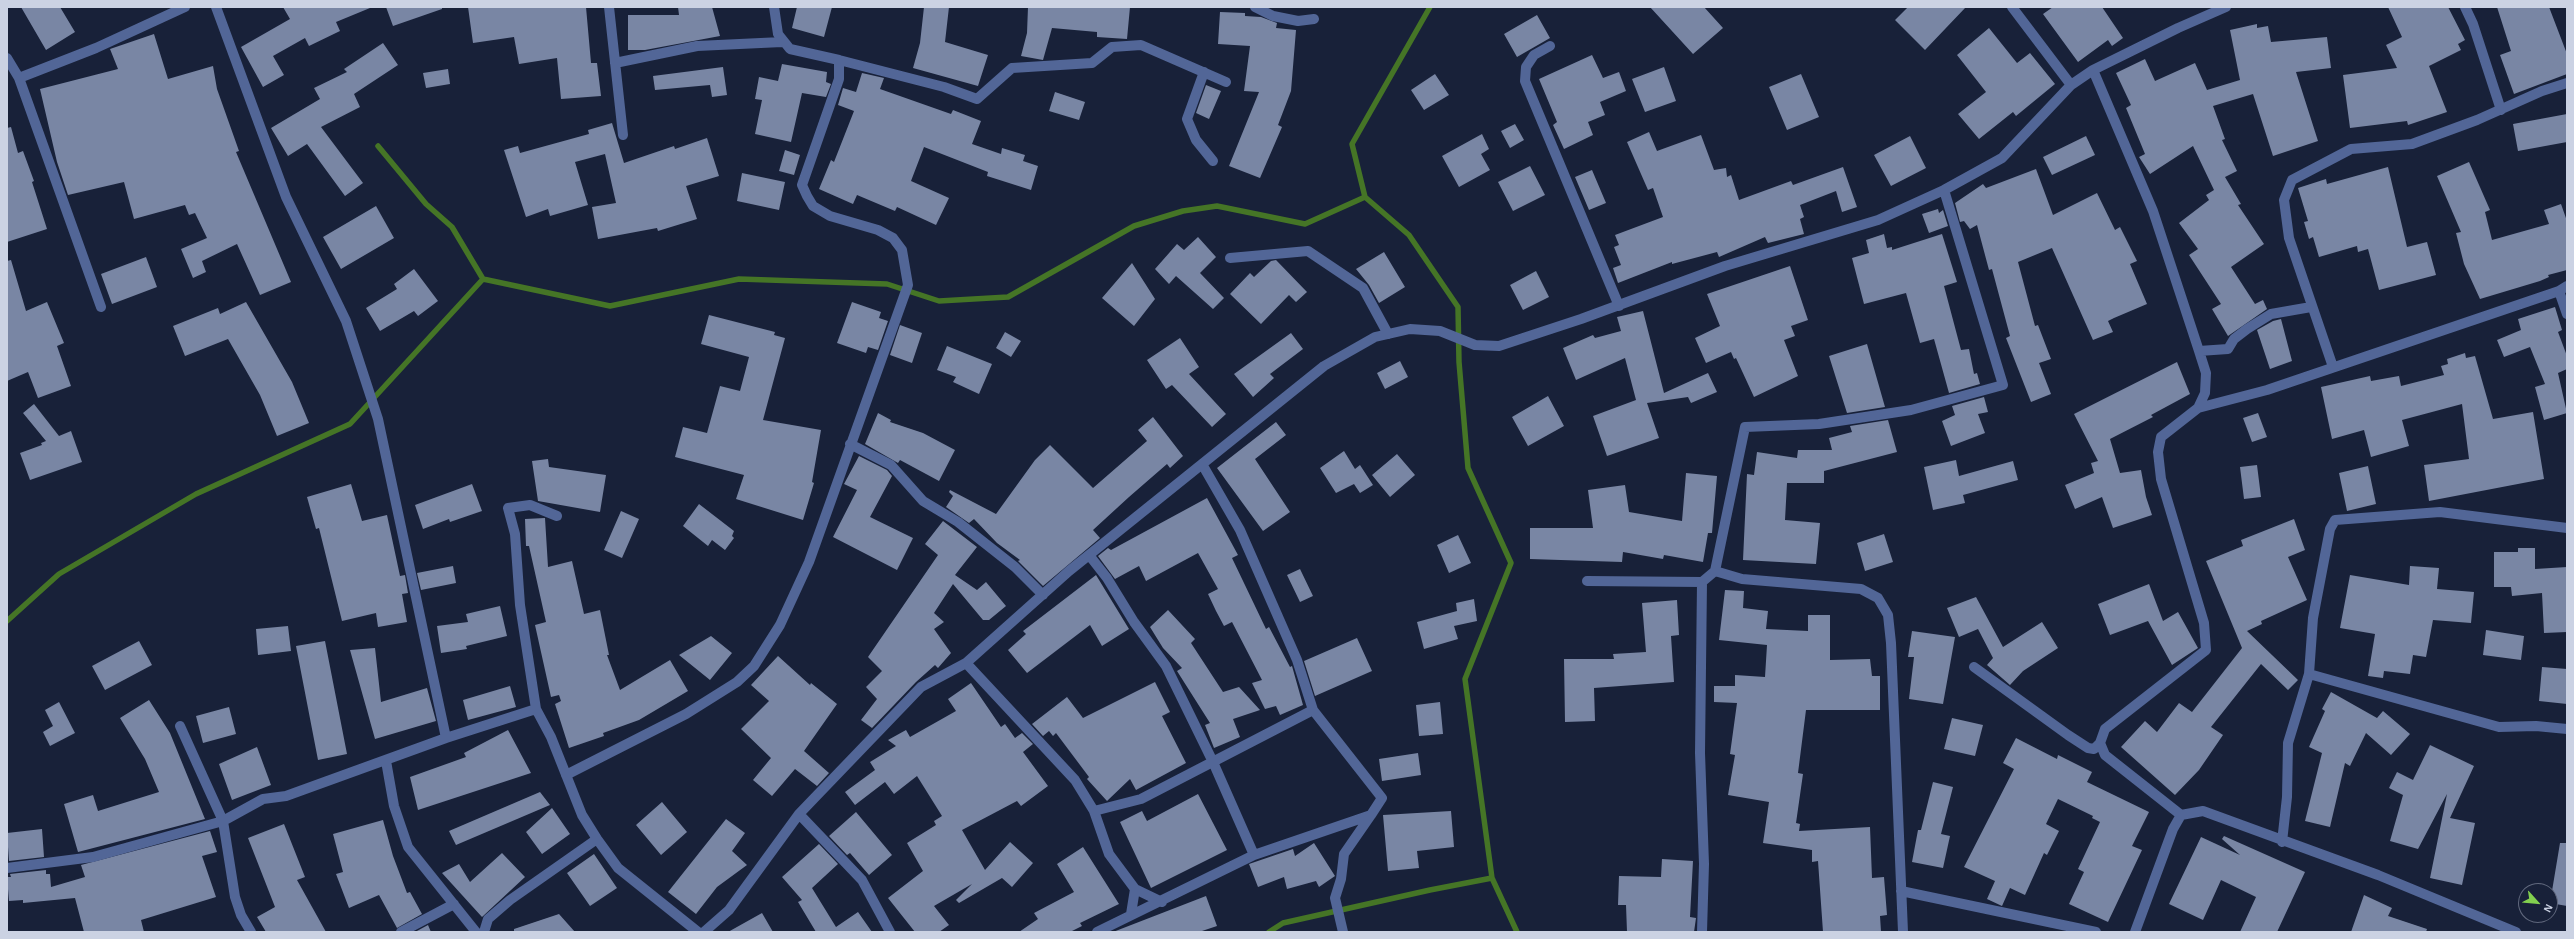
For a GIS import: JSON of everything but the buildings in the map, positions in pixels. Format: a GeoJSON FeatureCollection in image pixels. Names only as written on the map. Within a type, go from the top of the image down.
{"type":"FeatureCollection","features":[{"type":"Feature","properties":{"kind":"street"},"geometry":{"type":"LineString","coordinates":[[19,78],[96,48],[186,7]]}},
{"type":"Feature","properties":{"kind":"street"},"geometry":{"type":"LineString","coordinates":[[216,7],[286,197],[346,321],[378,419],[446,738]]}},
{"type":"Feature","properties":{"kind":"street"},"geometry":{"type":"LineString","coordinates":[[609,7],[623,135]]}},
{"type":"Feature","properties":{"kind":"street"},"geometry":{"type":"LineString","coordinates":[[774,7],[778,34],[782,42],[790,49],[944,87],[977,100],[1012,68],[1092,63],[1112,47],[1141,45],[1226,82]]}},
{"type":"Feature","properties":{"kind":"street"},"geometry":{"type":"LineString","coordinates":[[1255,7],[1273,16],[1298,21],[1314,19]]}},
{"type":"Feature","properties":{"kind":"street"},"geometry":{"type":"LineString","coordinates":[[2012,7],[2071,85]]}},
{"type":"Feature","properties":{"kind":"street"},"geometry":{"type":"LineString","coordinates":[[704,932],[729,910],[799,814],[921,687],[966,663],[1089,555],[1324,366],[1375,337],[1410,329],[1440,331],[1475,345],[1499,346],[1620,306],[1726,266],[1878,220],[1944,190],[2002,158],[2071,85],[2093,70],[2178,28],[2226,7]]}},
{"type":"Feature","properties":{"kind":"street"},"geometry":{"type":"LineString","coordinates":[[2465,7],[2473,24],[2501,110]]}},
{"type":"Feature","properties":{"kind":"street"},"geometry":{"type":"LineString","coordinates":[[615,63],[698,46],[782,42]]}},
{"type":"Feature","properties":{"kind":"street"},"geometry":{"type":"LineString","coordinates":[[1550,46],[1534,55],[1526,67],[1525,81],[1620,306]]}},
{"type":"Feature","properties":{"kind":"street"},"geometry":{"type":"LineString","coordinates":[[7,58],[19,78],[101,307]]}},
{"type":"Feature","properties":{"kind":"street"},"geometry":{"type":"LineString","coordinates":[[566,775],[686,714],[737,682],[754,666],[780,625],[809,562],[908,285],[902,250],[893,238],[878,230],[830,216],[813,206],[802,185],[839,78],[839,60]]}},
{"type":"Feature","properties":{"kind":"street"},"geometry":{"type":"LineString","coordinates":[[2093,70],[2153,211],[2199,351],[2206,374],[2205,393],[2198,408]]}},
{"type":"Feature","properties":{"kind":"street"},"geometry":{"type":"LineString","coordinates":[[1204,72],[1187,119],[1196,140],[1213,161]]}},
{"type":"Feature","properties":{"kind":"street"},"geometry":{"type":"LineString","coordinates":[[2333,367],[2311,307],[2289,238],[2284,200],[2292,180],[2351,149],[2412,144],[2501,110],[2542,91],[2567,83]]}},
{"type":"Feature","properties":{"kind":"street"},"geometry":{"type":"LineString","coordinates":[[1587,581],[1702,582],[1715,571],[1745,427],[1819,424],[1911,410],[2003,385],[1944,190]]}},
{"type":"Feature","properties":{"kind":"street"},"geometry":{"type":"LineString","coordinates":[[1230,258],[1308,251],[1321,262],[1340,270],[1363,288],[1388,334]]}},
{"type":"Feature","properties":{"kind":"street"},"geometry":{"type":"LineString","coordinates":[[1974,667],[2088,748],[2094,749],[2100,743],[2105,729],[2206,650],[2204,623],[2161,479],[2158,452],[2161,437],[2198,408],[2268,390],[2563,289],[2567,314]]}},
{"type":"Feature","properties":{"kind":"street"},"geometry":{"type":"LineString","coordinates":[[2199,351],[2228,349],[2234,340],[2247,329],[2271,314],[2311,307]]}},
{"type":"Feature","properties":{"kind":"street"},"geometry":{"type":"LineString","coordinates":[[850,444],[891,464],[924,501],[958,522],[1015,567],[1043,594]]}},
{"type":"Feature","properties":{"kind":"street"},"geometry":{"type":"LineString","coordinates":[[1202,464],[1240,530],[1296,660],[1313,710],[1382,798],[1372,815],[1344,854],[1342,879],[1335,898],[1343,932]]}},
{"type":"Feature","properties":{"kind":"street"},"geometry":{"type":"LineString","coordinates":[[557,516],[530,504],[508,508],[515,534],[520,606],[536,709],[566,775],[582,815],[618,868],[698,932]]}},
{"type":"Feature","properties":{"kind":"street"},"geometry":{"type":"LineString","coordinates":[[2282,842],[2286,797],[2288,743],[2309,674],[2313,618],[2330,529],[2335,520],[2440,512],[2567,528]]}},
{"type":"Feature","properties":{"kind":"street"},"geometry":{"type":"LineString","coordinates":[[1089,555],[1107,578],[1134,622],[1166,666],[1213,762],[1254,855]]}},
{"type":"Feature","properties":{"kind":"street"},"geometry":{"type":"LineString","coordinates":[[1715,571],[1742,579],[1861,590],[1878,598],[1888,614],[1891,643],[1903,932]]}},
{"type":"Feature","properties":{"kind":"street"},"geometry":{"type":"LineString","coordinates":[[1702,582],[1700,753],[1704,864],[1702,932]]}},
{"type":"Feature","properties":{"kind":"street"},"geometry":{"type":"LineString","coordinates":[[966,663],[1075,780],[1094,811],[1109,854],[1135,889],[1162,902]]}},
{"type":"Feature","properties":{"kind":"street"},"geometry":{"type":"LineString","coordinates":[[2309,674],[2499,726],[2536,726],[2567,729]]}},
{"type":"Feature","properties":{"kind":"street"},"geometry":{"type":"LineString","coordinates":[[7,868],[93,857],[223,821],[263,799],[286,796],[446,738],[536,709]]}},
{"type":"Feature","properties":{"kind":"street"},"geometry":{"type":"LineString","coordinates":[[1094,811],[1141,799],[1313,710]]}},
{"type":"Feature","properties":{"kind":"street"},"geometry":{"type":"LineString","coordinates":[[180,726],[223,821],[235,897],[241,915],[251,932]]}},
{"type":"Feature","properties":{"kind":"street"},"geometry":{"type":"LineString","coordinates":[[2100,743],[2105,755],[2181,815]]}},
{"type":"Feature","properties":{"kind":"street"},"geometry":{"type":"LineString","coordinates":[[386,761],[394,806],[408,847],[476,932]]}},
{"type":"Feature","properties":{"kind":"street"},"geometry":{"type":"LineString","coordinates":[[2135,932],[2173,828],[2181,815],[2203,811],[2282,842],[2378,875],[2516,932]]}},
{"type":"Feature","properties":{"kind":"street"},"geometry":{"type":"LineString","coordinates":[[799,814],[862,880],[890,932]]}},
{"type":"Feature","properties":{"kind":"street"},"geometry":{"type":"LineString","coordinates":[[1097,932],[1131,914],[1162,902],[1254,855],[1372,815]]}},
{"type":"Feature","properties":{"kind":"street"},"geometry":{"type":"LineString","coordinates":[[484,932],[488,919],[510,900],[597,839]]}},
{"type":"Feature","properties":{"kind":"street"},"geometry":{"type":"LineString","coordinates":[[1131,914],[1135,889]]}},
{"type":"Feature","properties":{"kind":"street"},"geometry":{"type":"LineString","coordinates":[[1901,891],[2096,932]]}},
{"type":"Feature","properties":{"kind":"street"},"geometry":{"type":"LineString","coordinates":[[401,932],[454,904]]}},
{"type":"Feature","properties":{"kind":"waterway"},"geometry":{"type":"LineString","coordinates":[[1430,7],[1352,144],[1365,197],[1409,235],[1458,307],[1459,362],[1468,468],[1511,563],[1465,679],[1492,878],[1517,932]]}},
{"type":"Feature","properties":{"kind":"waterway"},"geometry":{"type":"LineString","coordinates":[[378,146],[426,204],[452,227],[483,279],[610,306],[739,279],[887,284],[939,301],[1008,297],[1134,226],[1183,211],[1217,206],[1305,224],[1365,197]]}},
{"type":"Feature","properties":{"kind":"waterway"},"geometry":{"type":"LineString","coordinates":[[7,621],[59,574],[196,494],[350,424],[483,279]]}},
{"type":"Feature","properties":{"kind":"waterway"},"geometry":{"type":"LineString","coordinates":[[1269,932],[1283,923],[1430,890],[1492,878]]}}]}
